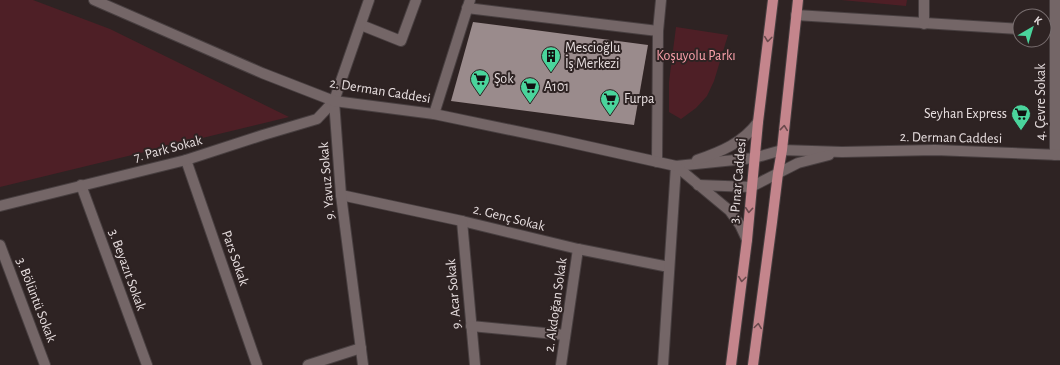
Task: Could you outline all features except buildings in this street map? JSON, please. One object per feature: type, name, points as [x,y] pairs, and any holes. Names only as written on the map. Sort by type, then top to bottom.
[{"type":"main road","name":"3. Pınar Caddesi","points":[[731,365],[773,0]]},
{"type":"main road","points":[[753,365],[782,150],[798,0]]},
{"type":"street","name":"2. Derman Caddesi","points":[[94,0],[334,101],[434,114],[676,166]]},
{"type":"street","name":"9. Yavuz Sokak","points":[[363,365],[341,195],[334,101],[369,0]]},
{"type":"street","points":[[361,25],[401,41],[416,0]]},
{"type":"street","points":[[657,162],[658,31],[661,0]]},
{"type":"street","points":[[924,0],[924,24]]},
{"type":"street","name":"4. Çevre Sokak","points":[[1054,0],[1058,31],[1057,155]]},
{"type":"street","points":[[434,114],[468,4],[658,31]]},
{"type":"street","points":[[796,15],[1012,29]]},
{"type":"street","name":"7. Park Sokak","points":[[0,206],[186,160],[317,119],[334,101]]},
{"type":"street","points":[[676,166],[716,154],[737,142],[751,131],[758,122]]},
{"type":"street","points":[[676,166],[754,158],[782,150],[842,152]]},
{"type":"street","name":"2. Derman Caddesi","points":[[842,152],[936,150],[1057,155]]},
{"type":"street","points":[[698,185],[751,187],[798,163],[842,152]]},
{"type":"street","name":"Pars Sokak","points":[[186,160],[257,365]]},
{"type":"street","points":[[676,166],[730,211],[740,225],[746,240]]},
{"type":"street","points":[[663,365],[676,166]]},
{"type":"street","name":"3. Beyazıt Sokak","points":[[81,185],[147,365]]},
{"type":"street","name":"2. Genç Sokak","points":[[341,195],[462,221],[578,249],[670,267]]},
{"type":"street","name":"9. Acar Sokak","points":[[462,221],[471,326],[476,365]]},
{"type":"street","name":"3. Bölüntü Sokak","points":[[0,245],[45,365]]},
{"type":"street","name":"2. Akdoğan Sokak","points":[[561,365],[578,249]]},
{"type":"street","points":[[471,326],[565,335]]},
{"type":"street","points":[[308,365],[361,348]]},
{"type":"green space","points":[[0,0],[33,0],[110,29],[289,117],[0,187]]},
{"type":"green space","points":[[841,0],[907,0],[906,6]]},
{"type":"green space","name":"Koşuyolu Parkı","points":[[676,27],[728,35],[714,81],[707,96],[696,108],[681,119],[669,112],[669,82]]},
{"type":"place","name":"Mescioğlu İş Merkezi","points":[[551,73]]},
{"type":"place","name":"Şok","points":[[480,96]]},
{"type":"place","name":"A101","points":[[530,104]]},
{"type":"place","name":"Furpa","points":[[610,116]]},
{"type":"place","name":"Seyhan Express","points":[[1021,131]]}]
